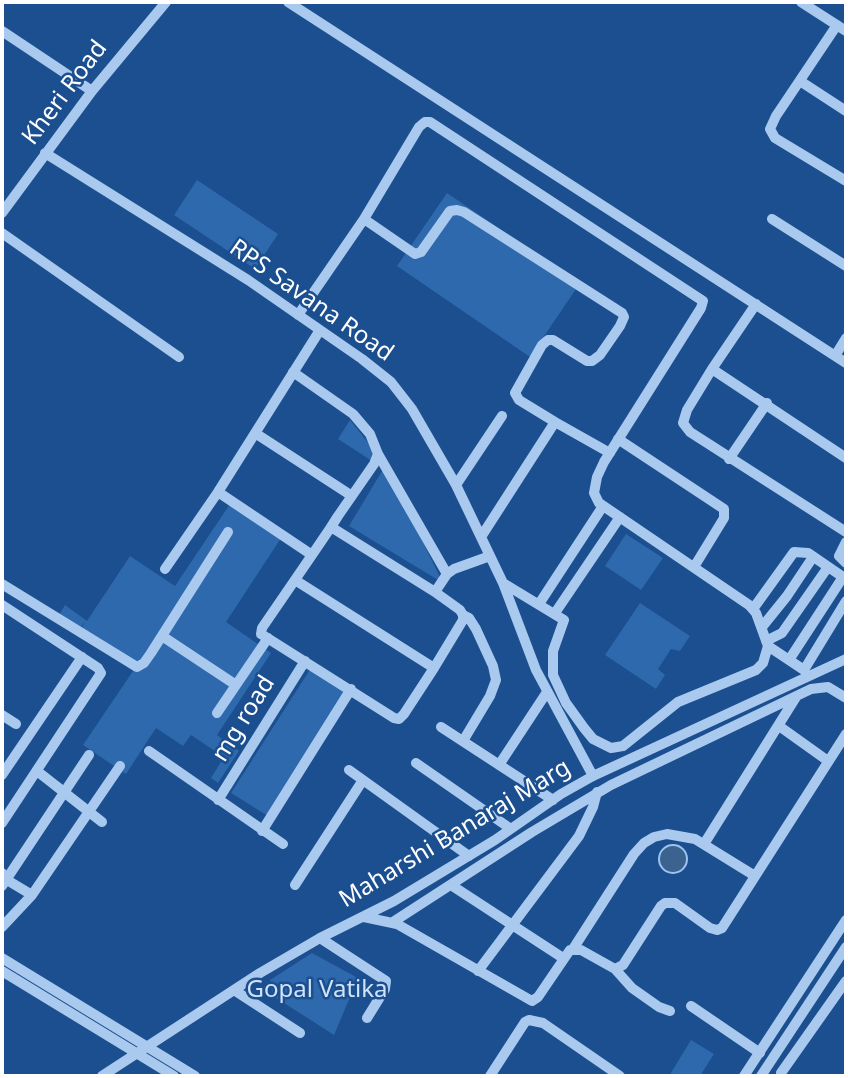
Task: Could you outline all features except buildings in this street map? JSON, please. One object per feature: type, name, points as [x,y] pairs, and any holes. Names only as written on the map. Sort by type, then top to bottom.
[{"type":"street","name":"Kheri Road","points":[[3,210],[92,91],[166,2]]},
{"type":"street","points":[[288,2],[846,363]]},
{"type":"street","points":[[801,2],[846,32]]},
{"type":"street","points":[[837,25],[776,117],[771,133],[846,181]]},
{"type":"street","points":[[2,31],[92,91]]},
{"type":"street","points":[[800,81],[846,111]]},
{"type":"street","points":[[299,315],[364,219],[419,127],[425,122],[430,122],[702,298],[701,308],[610,453],[597,477],[594,493],[603,506],[753,609],[767,643],[763,663],[756,670],[678,702],[623,746],[611,748],[593,738],[584,728],[566,703],[553,675],[552,651],[564,620],[503,583]]},
{"type":"street","name":"RPS Savana Road","points":[[45,153],[248,280],[391,382],[412,409],[456,485],[503,583],[547,692],[593,776]]},
{"type":"street","points":[[364,219],[415,254],[421,252],[450,211],[464,212],[622,313],[624,317],[620,326],[600,355],[592,361],[553,340],[545,342],[514,393],[519,400],[610,453]]},
{"type":"street","points":[[772,219],[846,266]]},
{"type":"street","points":[[2,233],[179,357]]},
{"type":"street","points":[[755,304],[687,410],[683,424],[690,432],[729,458],[846,532]]},
{"type":"street","points":[[165,569],[218,492],[320,330]]},
{"type":"street","points":[[835,356],[846,338]]},
{"type":"street","points":[[712,369],[846,457]]},
{"type":"street","points":[[293,372],[353,414],[370,434],[378,454],[447,574]]},
{"type":"street","points":[[729,458],[767,403]]},
{"type":"street","points":[[456,485],[502,415]]},
{"type":"street","points":[[481,537],[555,422]]},
{"type":"street","points":[[255,433],[352,496]]},
{"type":"street","points":[[618,439],[724,509],[724,518],[694,567]]},
{"type":"street","points":[[378,454],[374,464],[262,628],[262,635],[399,719],[434,668],[463,620],[463,615]]},
{"type":"street","points":[[218,492],[312,555]]},
{"type":"street","points":[[539,604],[603,506]]},
{"type":"street","points":[[555,613],[620,517]]},
{"type":"street","points":[[331,527],[435,592],[469,618],[476,629],[493,666],[496,680],[490,696],[463,741]]},
{"type":"street","points":[[2,584],[133,666],[144,663],[228,532]]},
{"type":"street","points":[[846,542],[839,556],[846,563]]},
{"type":"street","points":[[753,609],[790,555],[799,551],[813,556],[845,578],[789,660]]},
{"type":"street","points":[[435,592],[447,574],[490,556]]},
{"type":"street","points":[[762,627],[787,596],[813,556]]},
{"type":"street","points":[[767,643],[782,634],[828,567]]},
{"type":"street","points":[[295,580],[434,668]]},
{"type":"street","points":[[767,643],[804,670],[846,601]]},
{"type":"street","points":[[2,605],[98,668],[100,676],[2,823]]},
{"type":"street","points":[[162,636],[236,685]]},
{"type":"street","points":[[217,713],[268,639]]},
{"type":"street","points":[[2,775],[82,657]]},
{"type":"street","name":"Maharshi Banaraj Marg","points":[[102,1076],[234,990],[320,938],[363,917],[469,856],[593,776],[846,659]]},
{"type":"street","name":"mg road","points":[[218,800],[305,661]]},
{"type":"street","points":[[393,922],[597,792],[822,687],[834,690],[846,698]]},
{"type":"street","points":[[262,831],[351,689]]},
{"type":"street","points":[[499,765],[547,692]]},
{"type":"street","points":[[704,844],[796,697]]},
{"type":"street","points":[[2,715],[16,724]]},
{"type":"street","points":[[779,726],[828,761]]},
{"type":"street","points":[[441,727],[553,800]]},
{"type":"street","points":[[615,969],[627,961],[666,902],[675,903],[710,928],[717,930],[726,923],[846,734]]},
{"type":"street","points":[[149,751],[283,844]]},
{"type":"street","points":[[32,895],[3,880],[89,755]]},
{"type":"street","points":[[416,763],[511,829]]},
{"type":"street","points":[[2,927],[32,895],[120,766]]},
{"type":"street","points":[[349,770],[469,856]]},
{"type":"street","points":[[37,771],[102,822]]},
{"type":"street","points":[[295,885],[363,780]]},
{"type":"street","points":[[478,971],[579,836],[597,792]]},
{"type":"street","points":[[363,917],[393,922],[532,1002],[538,997],[563,957],[573,949],[634,854],[654,837],[667,834],[695,839],[755,876]]},
{"type":"street","points":[[451,885],[563,957]]},
{"type":"street","points":[[744,1076],[846,920]]},
{"type":"street","points":[[320,938],[386,981],[385,989],[367,1018]]},
{"type":"street","points":[[761,1076],[846,947]]},
{"type":"street","points":[[573,949],[581,950],[615,969],[632,988],[659,1007],[670,1011]]},
{"type":"street","points":[[2,958],[195,1076]]},
{"type":"street","points":[[2,971],[174,1076]]},
{"type":"street","points":[[781,1073],[846,981]]},
{"type":"street","points":[[234,990],[300,1033]]},
{"type":"street","points":[[691,1006],[760,1053]]},
{"type":"street","points":[[490,1076],[525,1022],[529,1020],[543,1023],[620,1076]]},
{"type":"green space","points":[[197,180],[278,234],[255,269],[174,215]]},
{"type":"green space","points":[[447,193],[580,283],[530,357],[397,266]]},
{"type":"green space","points":[[350,420],[377,454],[372,461],[338,439]]},
{"type":"green space","points":[[385,466],[443,583],[349,526]]},
{"type":"green space","points":[[230,504],[281,538],[226,622],[271,653],[217,735],[239,751],[218,783],[211,778],[224,757],[191,735],[183,746],[156,728],[126,774],[83,745],[133,671],[78,634],[85,622],[79,629],[59,615],[65,605],[87,621],[130,556],[175,586]]},
{"type":"green space","points":[[626,534],[663,558],[641,590],[605,566]]},
{"type":"green space","points":[[640,603],[690,636],[680,651],[671,649],[658,669],[665,675],[656,689],[605,655]]},
{"type":"green space","points":[[311,668],[348,691],[268,816],[231,793]]},
{"type":"green space","name":"Gopal Vatika","points":[[312,953],[358,978],[334,1035],[273,996],[270,980]]},
{"type":"green space","points":[[691,1040],[714,1054],[700,1076],[669,1076]]},
{"type":"shaded area","points":[[673,845],[683,849],[687,859],[683,869],[673,873],[663,869],[659,859],[663,849]]}]
